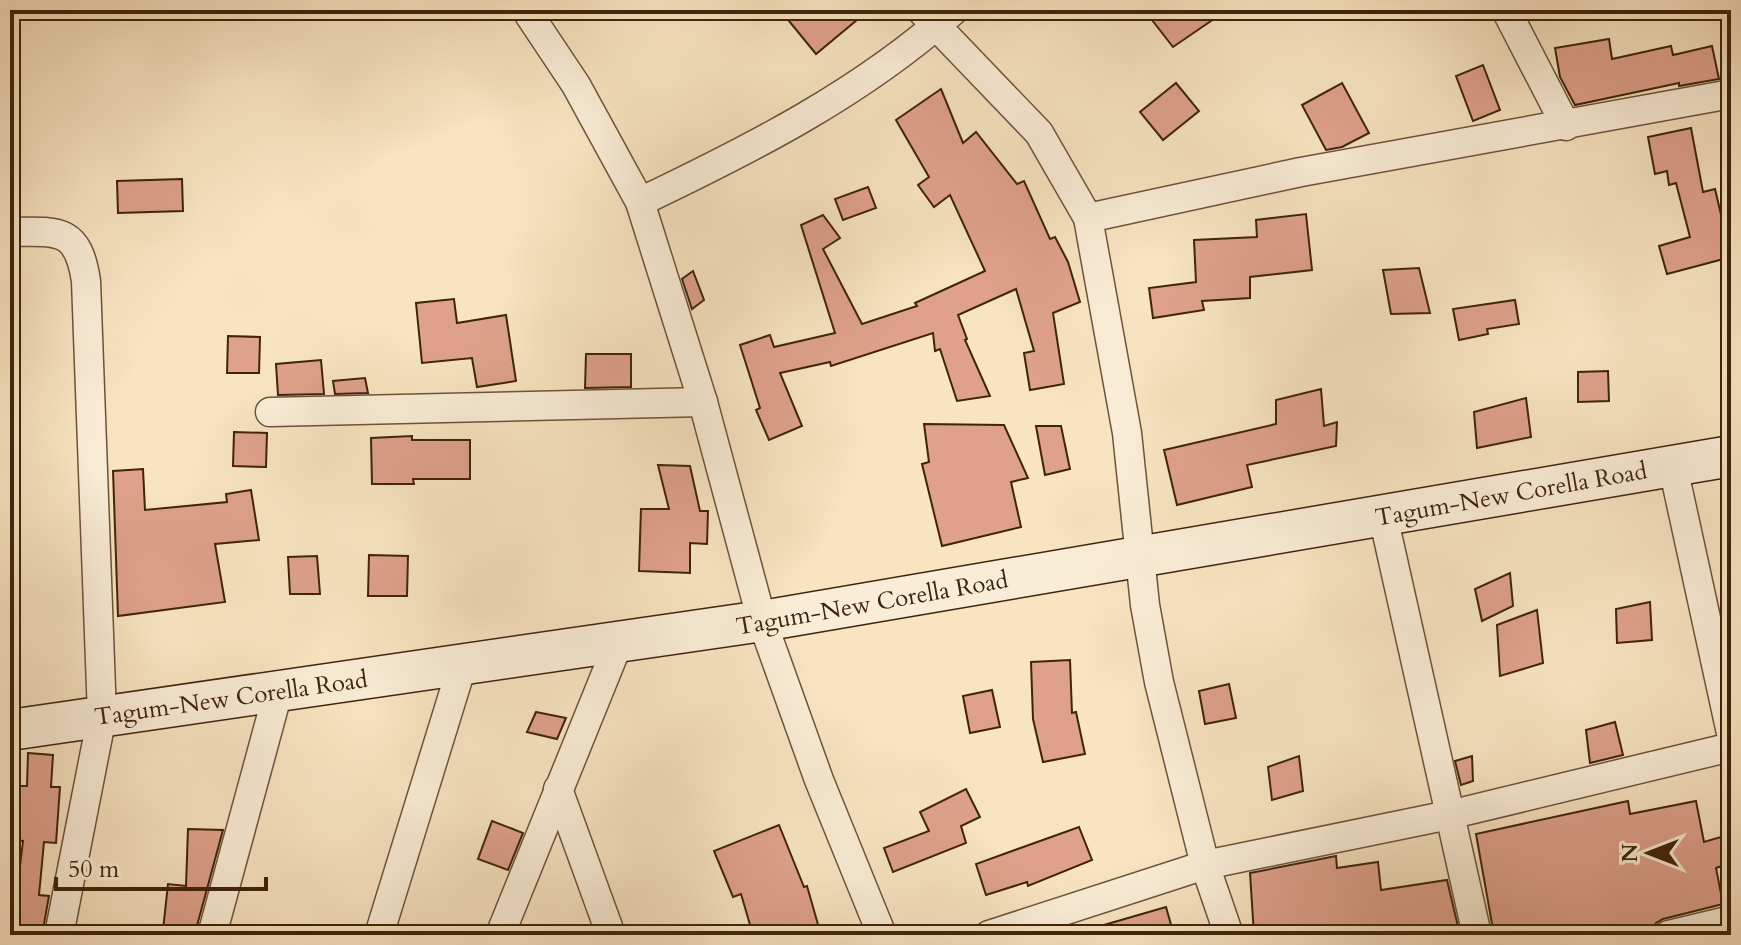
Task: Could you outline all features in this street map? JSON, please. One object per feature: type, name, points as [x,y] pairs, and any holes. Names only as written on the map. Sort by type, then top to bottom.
[{"type":"main road","name":"Tagum-New Corella Road","points":[[10,730],[618,644],[1731,456]]},
{"type":"street","points":[[526,10],[576,85],[640,202],[703,402],[762,621],[808,751],[882,935]]},
{"type":"street","points":[[1506,10],[1566,126]]},
{"type":"street","points":[[640,202],[726,161],[833,102],[937,15],[1039,133],[1088,218],[1127,433],[1140,558],[1159,682],[1205,865],[1229,935]]},
{"type":"street","points":[[1088,218],[1301,172],[1731,94]]},
{"type":"street","points":[[10,232],[61,233],[73,240],[82,255],[86,281],[102,716],[59,935]]},
{"type":"street","points":[[270,412],[703,402]]},
{"type":"street","points":[[1673,467],[1731,733]]},
{"type":"street","points":[[1383,516],[1477,935]]},
{"type":"street","points":[[500,935],[618,644]]},
{"type":"street","points":[[379,935],[462,666]]},
{"type":"street","points":[[212,935],[278,692]]},
{"type":"street","points":[[989,935],[1205,865],[1449,815],[1731,747]]},
{"type":"street","points":[[558,789],[611,935]]},
{"type":"street","points":[[1668,935],[1731,920]]},
{"type":"building","points":[[780,10],[869,10],[816,54]]},
{"type":"building","points":[[1166,10],[1227,10],[1173,47],[1152,20]]},
{"type":"building","points":[[1609,39],[1612,59],[1671,46],[1673,55],[1712,46],[1719,79],[1679,86],[1679,83],[1575,105],[1560,77],[1555,48]]},
{"type":"building","points":[[1483,65],[1500,110],[1473,121],[1456,76]]},
{"type":"building","points":[[1176,83],[1199,111],[1163,140],[1140,112]]},
{"type":"building","points":[[1342,83],[1369,133],[1342,147],[1326,150],[1302,105]]},
{"type":"building","points":[[941,89],[963,143],[976,132],[1017,184],[1024,181],[1050,239],[1055,237],[1068,262],[1080,302],[1053,313],[1064,384],[1030,390],[1024,353],[1034,351],[1016,289],[958,315],[965,340],[990,396],[957,401],[940,349],[935,351],[933,333],[831,366],[830,362],[780,373],[802,426],[769,440],[756,410],[760,408],[740,345],[770,335],[774,347],[835,333],[801,225],[823,215],[840,238],[823,249],[862,324],[917,306],[915,303],[985,271],[950,195],[934,207],[918,185],[929,177],[896,120]]},
{"type":"building","points":[[1691,128],[1703,192],[1715,189],[1731,257],[1667,274],[1659,246],[1690,237],[1676,183],[1669,185],[1667,171],[1655,174],[1648,137]]},
{"type":"building","points":[[182,179],[183,211],[118,213],[117,181]]},
{"type":"building","points":[[868,187],[876,208],[843,220],[835,199]]},
{"type":"building","points":[[1306,214],[1312,270],[1250,277],[1250,298],[1202,301],[1204,310],[1153,318],[1149,288],[1196,282],[1194,240],[1257,237],[1256,220]]},
{"type":"building","points":[[1419,268],[1430,313],[1391,314],[1383,270]]},
{"type":"building","points":[[693,271],[704,300],[692,309],[682,279]]},
{"type":"building","points":[[454,299],[457,323],[506,315],[516,381],[477,387],[472,358],[422,363],[416,303]]},
{"type":"building","points":[[1515,300],[1519,324],[1487,329],[1488,334],[1459,340],[1453,309]]},
{"type":"building","points":[[228,336],[260,337],[259,373],[227,373]]},
{"type":"building","points":[[586,354],[631,354],[631,387],[585,388]]},
{"type":"building","points":[[321,360],[324,394],[278,395],[276,364]]},
{"type":"building","points":[[1608,371],[1609,401],[1578,402],[1578,372]]},
{"type":"building","points":[[365,378],[368,393],[335,394],[333,381]]},
{"type":"building","points":[[1321,389],[1324,426],[1337,422],[1336,446],[1247,465],[1252,487],[1177,505],[1164,450],[1276,424],[1276,400]]},
{"type":"building","points":[[1526,398],[1531,437],[1477,448],[1474,412]]},
{"type":"building","points":[[924,424],[1004,425],[1028,478],[1011,482],[1021,527],[942,546],[922,464],[929,462]]},
{"type":"building","points":[[1036,426],[1061,426],[1070,469],[1045,475]]},
{"type":"building","points":[[234,432],[267,433],[266,467],[233,466]]},
{"type":"building","points":[[412,436],[412,440],[470,440],[470,479],[413,479],[414,484],[372,484],[371,438]]},
{"type":"building","points":[[658,465],[690,466],[700,511],[708,511],[707,544],[690,543],[690,573],[639,571],[641,509],[669,509]]},
{"type":"building","points":[[143,469],[145,510],[227,502],[226,494],[251,490],[259,540],[215,544],[225,602],[118,616],[113,471]]},
{"type":"building","points":[[369,555],[408,556],[407,596],[368,596]]},
{"type":"building","points":[[317,556],[320,594],[290,594],[288,557]]},
{"type":"building","points":[[1510,573],[1513,606],[1482,621],[1475,589]]},
{"type":"building","points":[[1650,602],[1652,640],[1617,643],[1616,609]]},
{"type":"building","points":[[1537,610],[1543,663],[1500,676],[1497,625]]},
{"type":"building","points":[[1070,660],[1072,713],[1076,712],[1085,754],[1043,762],[1033,719],[1031,662]]},
{"type":"building","points":[[1229,684],[1236,718],[1205,724],[1199,691]]},
{"type":"building","points":[[992,690],[1000,727],[970,733],[963,696]]},
{"type":"building","points":[[536,712],[566,718],[557,739],[527,732]]},
{"type":"building","points":[[1615,722],[1623,755],[1590,763],[1586,730]]},
{"type":"building","points":[[28,753],[53,755],[51,787],[60,787],[56,843],[44,842],[39,895],[49,896],[42,935],[10,935],[10,890],[17,891],[23,841],[10,840],[10,786],[27,786]]},
{"type":"building","points":[[1299,756],[1303,791],[1272,800],[1268,767]]},
{"type":"building","points":[[1472,756],[1473,781],[1461,785],[1455,761]]},
{"type":"building","points":[[966,789],[980,817],[961,826],[966,843],[893,872],[884,848],[929,831],[920,812]]},
{"type":"building","points":[[1628,801],[1630,814],[1696,801],[1704,842],[1731,834],[1731,863],[1716,868],[1723,904],[1663,919],[1656,923],[1651,935],[1494,935],[1476,834]]},
{"type":"building","points":[[492,821],[523,833],[508,870],[478,859]]},
{"type":"building","points":[[779,825],[804,887],[807,886],[821,935],[753,935],[741,894],[733,897],[714,851]]},
{"type":"building","points":[[1079,827],[1092,860],[1028,886],[1027,882],[986,895],[976,864]]},
{"type":"building","points":[[188,829],[223,830],[195,933],[163,930],[168,884],[186,886]]},
{"type":"building","points":[[1336,856],[1337,868],[1378,862],[1381,890],[1447,880],[1460,935],[1254,935],[1250,873]]},
{"type":"building","points":[[1166,907],[1174,935],[1091,935],[1090,929]]}]
